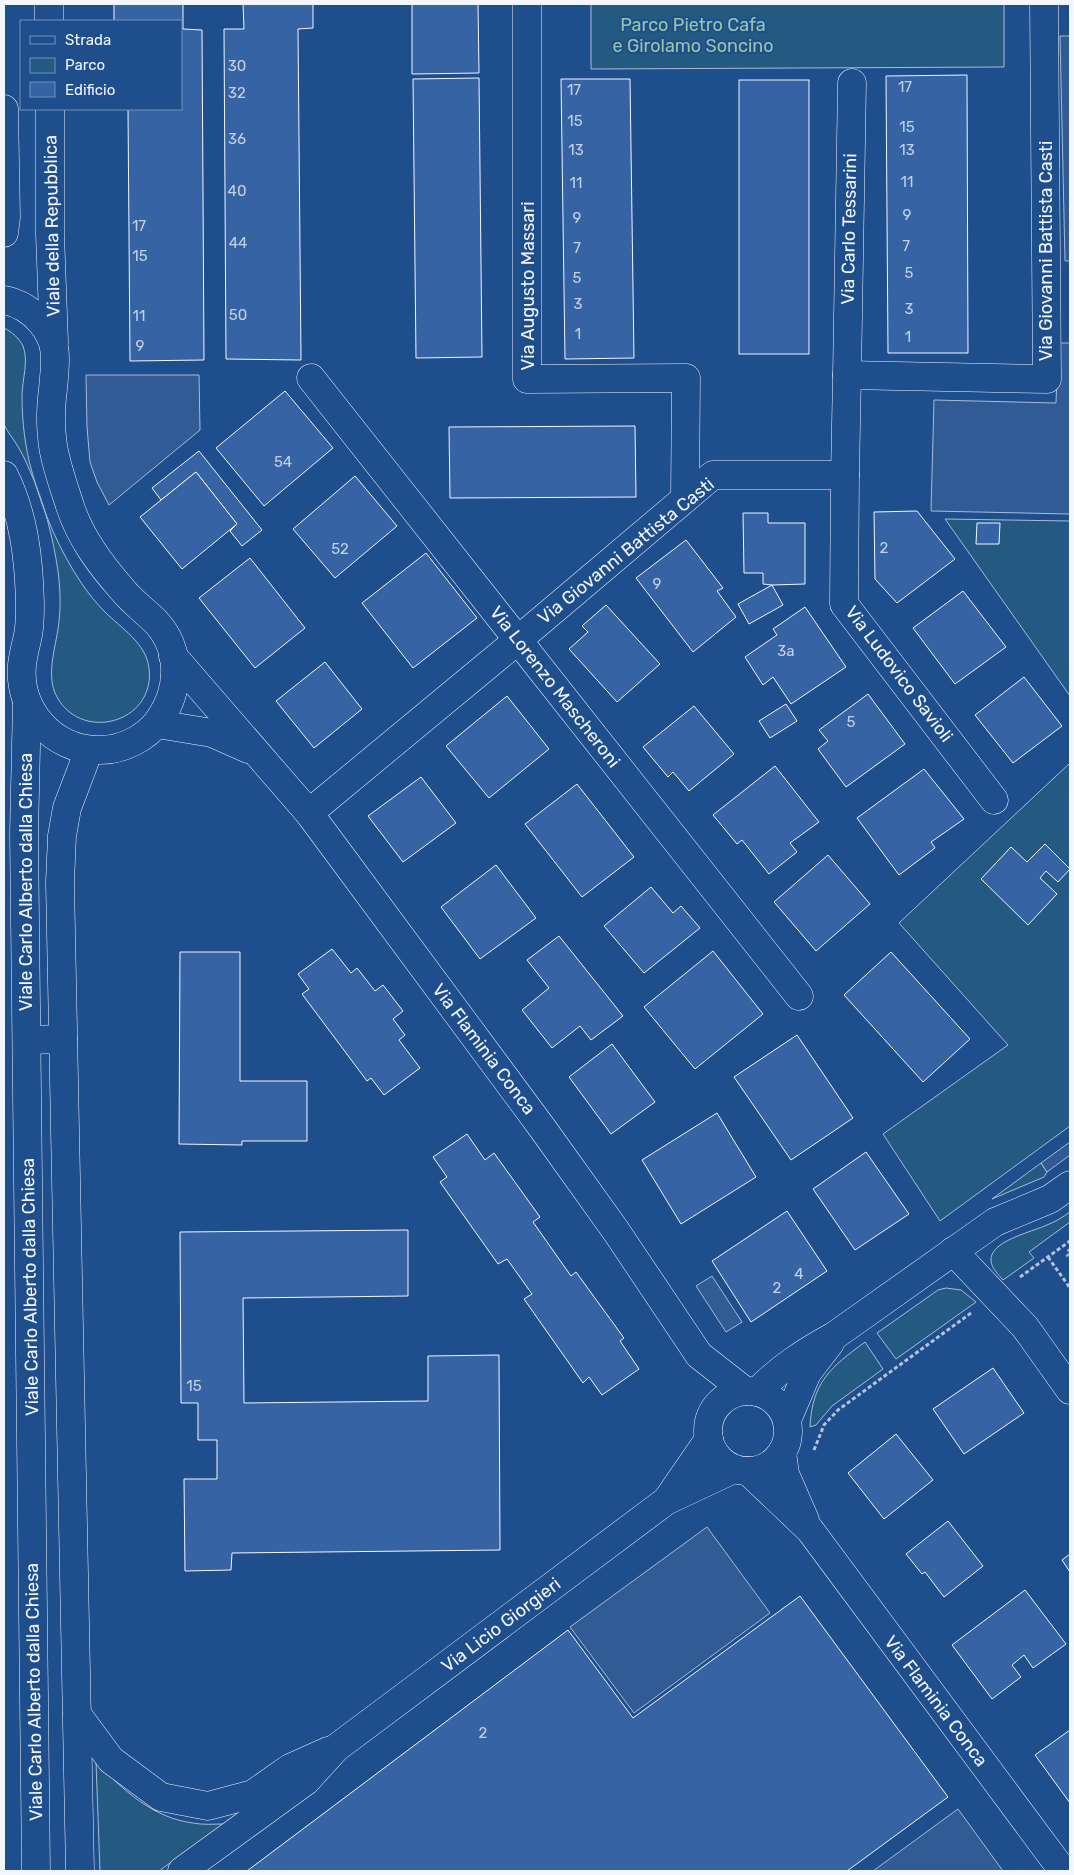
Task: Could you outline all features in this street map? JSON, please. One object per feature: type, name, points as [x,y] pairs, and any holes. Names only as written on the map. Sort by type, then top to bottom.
[{"type":"street","points":[[49,4],[50,20]]},
{"type":"street","name":"Via Augusto Massari","points":[[527,4],[528,380],[686,378],[685,498]]},
{"type":"street","name":"Via Giovanni Battista Casti","points":[[847,375],[1047,379],[1044,4]]},
{"type":"street","name":"Via Carlo Tessarini","points":[[847,375],[852,84]]},
{"type":"street","points":[[4,109],[6,217],[4,233]]},
{"type":"street","name":"Viale della Repubblica","points":[[50,110],[50,234],[56,355],[51,412],[52,440],[76,526],[93,553],[122,589],[161,629],[173,656]]},
{"type":"street","points":[[4,300],[21,306],[34,314],[46,326],[54,344]]},
{"type":"street","points":[[845,475],[847,375]]},
{"type":"street","name":"Via Lorenzo Mascheroni","points":[[311,378],[799,996]]},
{"type":"street","points":[[4,475],[11,489],[20,517],[29,559],[29,632],[22,663],[21,680],[26,702],[38,722],[64,743],[89,750],[102,751],[123,746],[137,740],[156,724],[169,704],[175,671],[173,656]]},
{"type":"street","name":"Via Giovanni Battista Casti","points":[[309,813],[713,475],[845,475]]},
{"type":"street","name":"Via Ludovico Savioli","points":[[845,475],[844,604],[994,800]]},
{"type":"street","name":"Via Flaminia Conca","points":[[173,656],[309,813],[560,1152],[616,1231],[699,1355],[714,1412]]},
{"type":"street","name":"Viale Carlo Alberto dalla Chiesa","points":[[26,702],[24,834],[36,1871]]},
{"type":"street","name":"Via Flaminia Conca","points":[[156,724],[212,733],[256,752]]},
{"type":"street","name":"Viale Carlo Alberto dalla Chiesa","points":[[80,1871],[60,882],[62,836],[67,808],[89,750]]},
{"type":"street","points":[[27,1040],[64,1039]]},
{"type":"street","points":[[751,1392],[809,1349],[834,1336],[995,1222],[1050,1199],[1070,1185]]},
{"type":"street","points":[[953,1251],[1025,1327],[1070,1390]]},
{"type":"street","points":[[786,1420],[808,1373],[834,1336]]},
{"type":"street","name":"Via Flaminia Conca","points":[[699,1355],[751,1392]]},
{"type":"street","points":[[751,1392],[769,1397],[776,1403],[786,1420],[787,1442],[782,1453],[773,1463],[762,1469],[741,1470],[723,1462],[718,1457],[709,1439],[709,1425],[714,1412],[722,1402],[732,1395],[751,1392]]},
{"type":"street","name":"Via Licio Giorgieri","points":[[666,1501],[709,1439]]},
{"type":"street","name":"Via Flaminia Conca","points":[[782,1453],[785,1474],[810,1530]]},
{"type":"street","name":"Via Flaminia Conca","points":[[741,1470],[810,1530],[1063,1871]]},
{"type":"street","name":"Via Licio Giorgieri","points":[[182,1871],[306,1781],[336,1748],[666,1501],[741,1470]]},
{"type":"street","name":"Via Licio Giorgieri","points":[[77,1714],[110,1760],[161,1797],[208,1806],[253,1794],[290,1768],[336,1748]]},
{"type":"path","points":[[1016,1280],[1070,1241]]},
{"type":"path","points":[[1048,1257],[1070,1288]]},
{"type":"path","points":[[814,1450],[824,1425],[838,1410],[973,1311]]},
{"type":"green space","name":"Parco Pietro Cafa e Girolamo Soncino","points":[[591,4],[1004,4],[1004,67],[591,69]]},
{"type":"green space","points":[[4,328],[17,338],[25,352],[22,396],[23,425],[27,454],[36,485],[23,456],[4,423]]},
{"type":"green space","points":[[36,485],[40,495],[45,512],[41,502]]},
{"type":"green space","points":[[45,512],[59,544],[82,584],[102,609],[138,644],[147,659],[149,668],[148,687],[140,703],[128,714],[113,721],[97,722],[80,718],[66,709],[55,693],[52,667],[59,621],[60,590],[56,558]]},
{"type":"green space","points":[[945,519],[1070,521],[1070,696]]},
{"type":"green space","points":[[1070,763],[1070,1126],[940,1221],[883,1134],[1008,1045],[899,923]]},
{"type":"green space","points":[[1041,1163],[1047,1172],[1044,1177],[992,1199]]},
{"type":"green space","points":[[1070,1212],[1070,1222],[1029,1252],[1034,1258],[1003,1280],[994,1269],[991,1261],[992,1254],[997,1248],[1013,1238],[1062,1218]]},
{"type":"green space","points":[[946,1288],[961,1290],[976,1302],[896,1359],[877,1333],[938,1290]]},
{"type":"green space","points":[[865,1342],[883,1369],[832,1406],[816,1425],[810,1427],[812,1411],[819,1387],[833,1368]]},
{"type":"green space","points":[[96,1762],[117,1783],[152,1809],[178,1820],[197,1824],[224,1824],[159,1871],[100,1871]]},
{"type":"shaded area","points":[[1060,36],[1070,36],[1070,261],[1065,261]]},
{"type":"shaded area","points":[[1058,343],[1070,343],[1070,514],[931,511],[934,400],[1056,403]]},
{"type":"shaded area","points":[[86,375],[199,375],[200,430],[109,505],[97,482],[90,462]]},
{"type":"shaded area","points":[[1070,1142],[1070,1155],[1047,1172],[1041,1163]]},
{"type":"shaded area","points":[[712,1276],[742,1322],[726,1332],[696,1286]]},
{"type":"shaded area","points":[[707,1527],[770,1613],[634,1713],[570,1627]]},
{"type":"shaded area","points":[[958,1809],[1003,1871],[873,1871]]},
{"type":"building","points":[[114,4],[183,4],[183,29],[202,30],[204,360],[130,361],[128,110],[182,110],[182,20],[114,20]]},
{"type":"building","points":[[243,4],[313,4],[313,28],[298,29],[301,360],[226,359],[224,29],[244,29]]},
{"type":"building","points":[[412,4],[478,4],[479,73],[412,74]]},
{"type":"building","points":[[967,75],[968,353],[888,353],[886,76]]},
{"type":"building","points":[[479,78],[482,357],[416,358],[413,79]]},
{"type":"building","points":[[561,79],[630,79],[634,358],[565,359]]},
{"type":"building","points":[[739,80],[809,80],[809,354],[739,354]]},
{"type":"building","points":[[285,391],[333,448],[264,506],[216,448]]},
{"type":"building","points":[[635,426],[636,497],[450,498],[449,427]]},
{"type":"building","points":[[199,451],[262,530],[242,546],[230,531],[237,524],[196,472],[161,500],[152,488]]},
{"type":"building","points":[[196,472],[237,524],[182,569],[140,517]]},
{"type":"building","points":[[355,476],[397,526],[335,578],[293,529]]},
{"type":"building","points":[[917,511],[955,559],[897,603],[875,579],[874,512]]},
{"type":"building","points":[[743,513],[768,513],[768,523],[805,523],[805,584],[763,584],[763,573],[744,573]]},
{"type":"building","points":[[977,523],[1000,523],[999,544],[976,544]]},
{"type":"building","points":[[686,540],[723,588],[717,591],[736,617],[693,652],[636,578]]},
{"type":"building","points":[[426,553],[477,618],[413,668],[362,603]]},
{"type":"building","points":[[250,558],[305,628],[255,668],[199,598]]},
{"type":"building","points":[[772,585],[783,605],[749,624],[738,604]]},
{"type":"building","points":[[963,591],[1006,647],[955,684],[913,628]]},
{"type":"building","points":[[606,605],[660,664],[617,702],[569,649],[588,632],[582,626]]},
{"type":"building","points":[[805,607],[846,667],[791,704],[773,677],[763,685],[745,657],[777,635],[773,629]]},
{"type":"building","points":[[325,662],[362,709],[314,748],[276,701]]},
{"type":"building","points":[[1024,677],[1062,726],[1013,763],[975,715]]},
{"type":"building","points":[[868,694],[905,744],[846,787],[818,749],[828,741],[819,730]]},
{"type":"building","points":[[507,696],[549,749],[489,798],[446,746]]},
{"type":"building","points":[[786,704],[797,721],[770,738],[759,721]]},
{"type":"building","points":[[694,706],[734,754],[689,791],[673,772],[668,777],[643,747]]},
{"type":"building","points":[[775,766],[819,822],[790,843],[797,852],[769,874],[742,840],[737,844],[713,815]]},
{"type":"building","points":[[924,769],[964,819],[931,842],[935,848],[899,875],[857,818]]},
{"type":"building","points":[[421,777],[456,823],[403,862],[368,816]]},
{"type":"building","points":[[577,784],[634,857],[582,897],[525,824]]},
{"type":"building","points":[[1045,844],[1070,869],[1058,882],[1046,871],[1040,878],[1057,894],[1028,925],[981,879],[1011,847],[1027,862]]},
{"type":"building","points":[[828,855],[870,904],[816,951],[774,902]]},
{"type":"building","points":[[496,865],[536,918],[480,959],[441,907]]},
{"type":"building","points":[[651,887],[673,913],[681,906],[700,928],[644,973],[604,926]]},
{"type":"building","points":[[559,936],[623,1016],[591,1040],[580,1026],[552,1048],[522,1010],[549,988],[527,960]]},
{"type":"building","points":[[332,949],[351,973],[357,968],[375,991],[383,985],[403,1011],[393,1019],[405,1035],[399,1040],[420,1068],[384,1095],[371,1078],[367,1081],[302,994],[309,989],[298,974]]},
{"type":"building","points":[[713,951],[763,1014],[695,1069],[644,1007]]},
{"type":"building","points":[[180,952],[240,952],[240,1081],[307,1081],[307,1141],[242,1141],[242,1145],[179,1144]]},
{"type":"building","points":[[891,952],[970,1039],[923,1082],[844,995]]},
{"type":"building","points":[[797,1035],[853,1118],[791,1160],[734,1077]]},
{"type":"building","points":[[612,1044],[655,1102],[611,1134],[569,1077]]},
{"type":"building","points":[[717,1113],[756,1177],[681,1224],[642,1160]]},
{"type":"building","points":[[467,1134],[485,1160],[494,1153],[540,1217],[533,1222],[571,1276],[576,1272],[624,1338],[620,1341],[639,1369],[602,1395],[589,1377],[583,1383],[524,1299],[532,1294],[507,1259],[498,1264],[440,1182],[447,1177],[433,1157]]},
{"type":"building","points":[[866,1152],[909,1214],[855,1250],[813,1189]]},
{"type":"building","points":[[787,1211],[827,1271],[751,1322],[712,1261]]},
{"type":"building","points":[[408,1230],[408,1296],[243,1298],[244,1403],[428,1401],[428,1356],[499,1355],[500,1550],[232,1553],[231,1570],[185,1571],[184,1479],[217,1479],[217,1440],[198,1440],[198,1403],[181,1403],[180,1232]]},
{"type":"building","points":[[993,1368],[1024,1413],[964,1454],[933,1409]]},
{"type":"building","points":[[896,1434],[933,1480],[884,1519],[848,1473]]},
{"type":"building","points":[[948,1521],[983,1566],[944,1597],[925,1572],[922,1574],[906,1554]]},
{"type":"building","points":[[1070,1554],[1070,1572],[1062,1560]]},
{"type":"building","points":[[1025,1590],[1066,1644],[1033,1668],[1024,1655],[1012,1665],[1021,1677],[992,1699],[952,1645]]},
{"type":"building","points":[[800,1596],[948,1797],[847,1871],[247,1871],[568,1630],[633,1718]]},
{"type":"building","points":[[1070,1730],[1070,1803],[1035,1755]]},
{"type":"hedge","points":[[1070,1250],[1066,1253],[1070,1258]]}]
